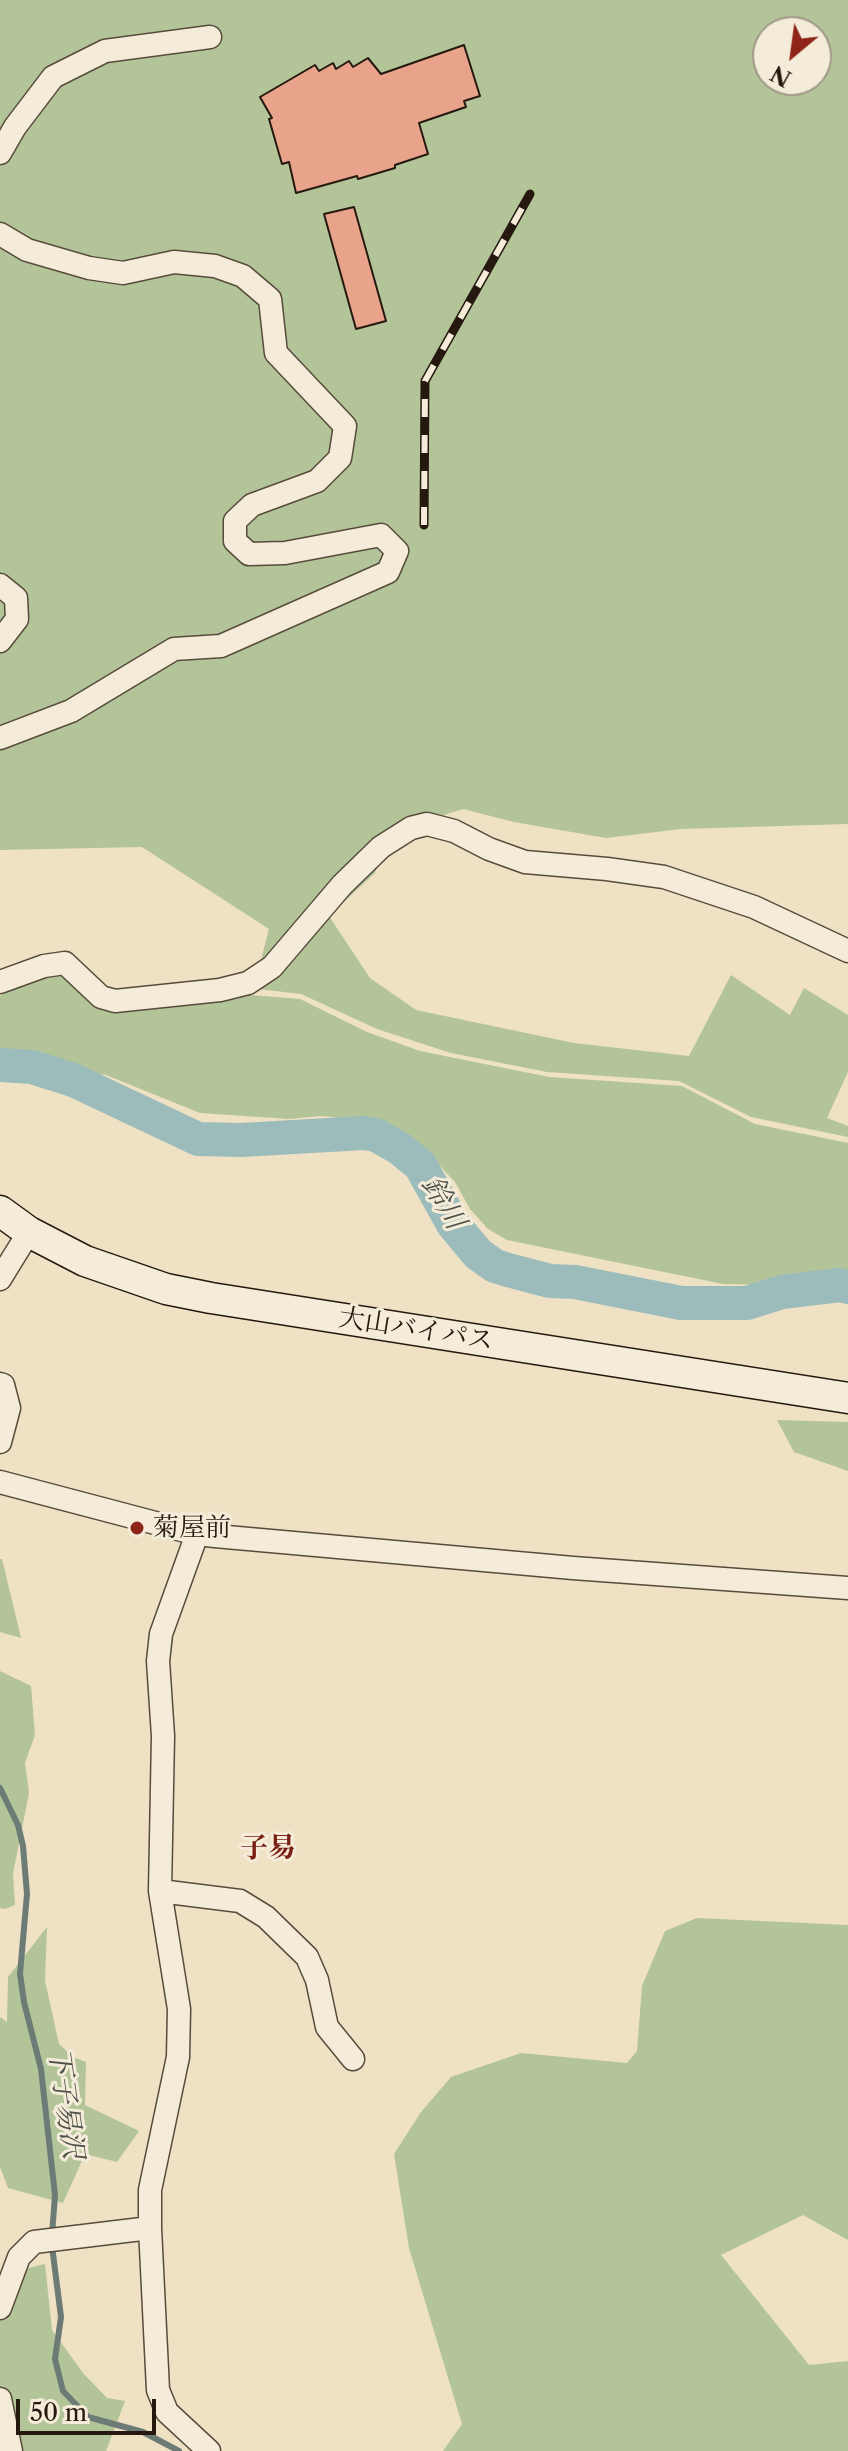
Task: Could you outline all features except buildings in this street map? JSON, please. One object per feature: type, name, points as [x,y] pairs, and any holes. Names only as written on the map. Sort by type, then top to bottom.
[{"type":"main road","name":"大山バイパス","points":[[0,1211],[29,1232],[85,1261],[166,1289],[848,1398]]},
{"type":"street","points":[[0,153],[15,127],[53,77],[105,51],[210,37]]},
{"type":"street","points":[[0,234],[27,250],[89,268],[123,273],[174,262],[215,266],[243,276],[270,299],[276,353],[345,426],[340,458],[317,481],[252,505],[235,521],[235,541],[249,554],[285,553],[381,535],[397,551],[388,572],[221,646],[174,649],[71,711],[0,738]]},
{"type":"street","points":[[0,585],[16,598],[17,619],[0,641]]},
{"type":"street","points":[[0,982],[44,966],[65,963],[78,973],[89,988],[101,997],[115,1001],[220,990],[248,983],[272,967],[342,885],[381,847],[411,828],[427,824],[454,831],[489,849],[525,862],[664,877],[725,896],[848,951]]},
{"type":"street","points":[[0,1279],[29,1232]]},
{"type":"street","points":[[0,1384],[3,1385],[9,1408],[0,1442]]},
{"type":"street","points":[[0,1482],[197,1534],[573,1568],[848,1588]]},
{"type":"street","points":[[197,1534],[161,1634],[158,1661],[163,1736],[160,1891],[179,2009],[178,2057],[150,2190],[150,2228],[158,2390],[167,2412],[209,2451]]},
{"type":"street","points":[[160,1891],[240,1901],[266,1917],[307,1957],[317,1980],[327,2027],[353,2059]]},
{"type":"street","points":[[0,2308],[19,2257],[34,2242],[150,2228]]},
{"type":"street","points":[[0,2399],[11,2451]]},
{"type":"green space","points":[[0,0],[848,0],[848,824],[681,829],[606,838],[514,822],[463,809],[390,832],[375,873],[329,916],[370,978],[416,1010],[574,1043],[689,1056],[731,975],[790,1015],[804,988],[848,1015],[848,1072],[827,1118],[848,1126],[848,1137],[751,1117],[679,1081],[547,1072],[451,1053],[377,1029],[301,994],[258,989],[260,964],[269,929],[142,847],[0,850]]},
{"type":"green space","points":[[56,970],[72,975],[83,994],[238,994],[300,999],[367,1032],[420,1051],[549,1077],[682,1086],[755,1124],[848,1143],[848,1277],[832,1275],[774,1285],[723,1284],[507,1240],[488,1229],[470,1209],[455,1182],[432,1157],[407,1139],[380,1126],[355,1119],[320,1116],[289,1119],[200,1113],[106,1075],[0,1060],[0,996],[35,975]]},
{"type":"green space","points":[[777,1420],[848,1422],[848,1471],[794,1452]]},
{"type":"green space","points":[[2,1559],[21,1638],[0,1632]]},
{"type":"green space","points":[[0,1671],[31,1686],[35,1735],[25,1763],[29,1793],[13,1874],[15,1905],[5,1909],[0,1908]]},
{"type":"green space","points":[[697,1918],[848,1925],[848,2240],[803,2215],[721,2255],[809,2365],[848,2361],[848,2451],[443,2451],[462,2424],[409,2248],[394,2154],[421,2112],[451,2077],[521,2053],[627,2063],[637,2051],[642,1986],[665,1931]]},
{"type":"green space","points":[[47,1927],[45,1981],[59,2044],[73,2057],[86,2062],[85,2105],[139,2131],[117,2162],[85,2154],[63,2203],[8,2188],[0,2167],[0,2017],[7,2022],[8,1977]]},
{"type":"green space","points":[[45,2264],[52,2330],[83,2373],[107,2398],[125,2401],[106,2451],[0,2451],[0,2275]]},
{"type":"waterway","name":"鈴川","points":[[0,1065],[32,1067],[73,1080],[198,1139],[376,1135],[420,1165],[453,1224],[478,1254],[495,1266],[550,1281],[575,1282],[681,1303],[747,1303],[782,1292],[840,1285],[848,1287]]},
{"type":"waterway","name":"下子易沢","points":[[0,1788],[18,1825],[23,1846],[27,1894],[20,1974],[41,2069],[55,2195],[52,2235]]},
{"type":"waterway","name":"下子易沢","points":[[52,2246],[61,2317],[55,2359],[63,2391],[88,2417],[143,2432],[179,2451]]},
{"type":"railway","points":[[424,525],[425,381],[530,194]]},
{"type":"place","name":"菊屋前","points":[[137,1528]]},
{"type":"district","name":"子易","points":[[268,1849]]}]
